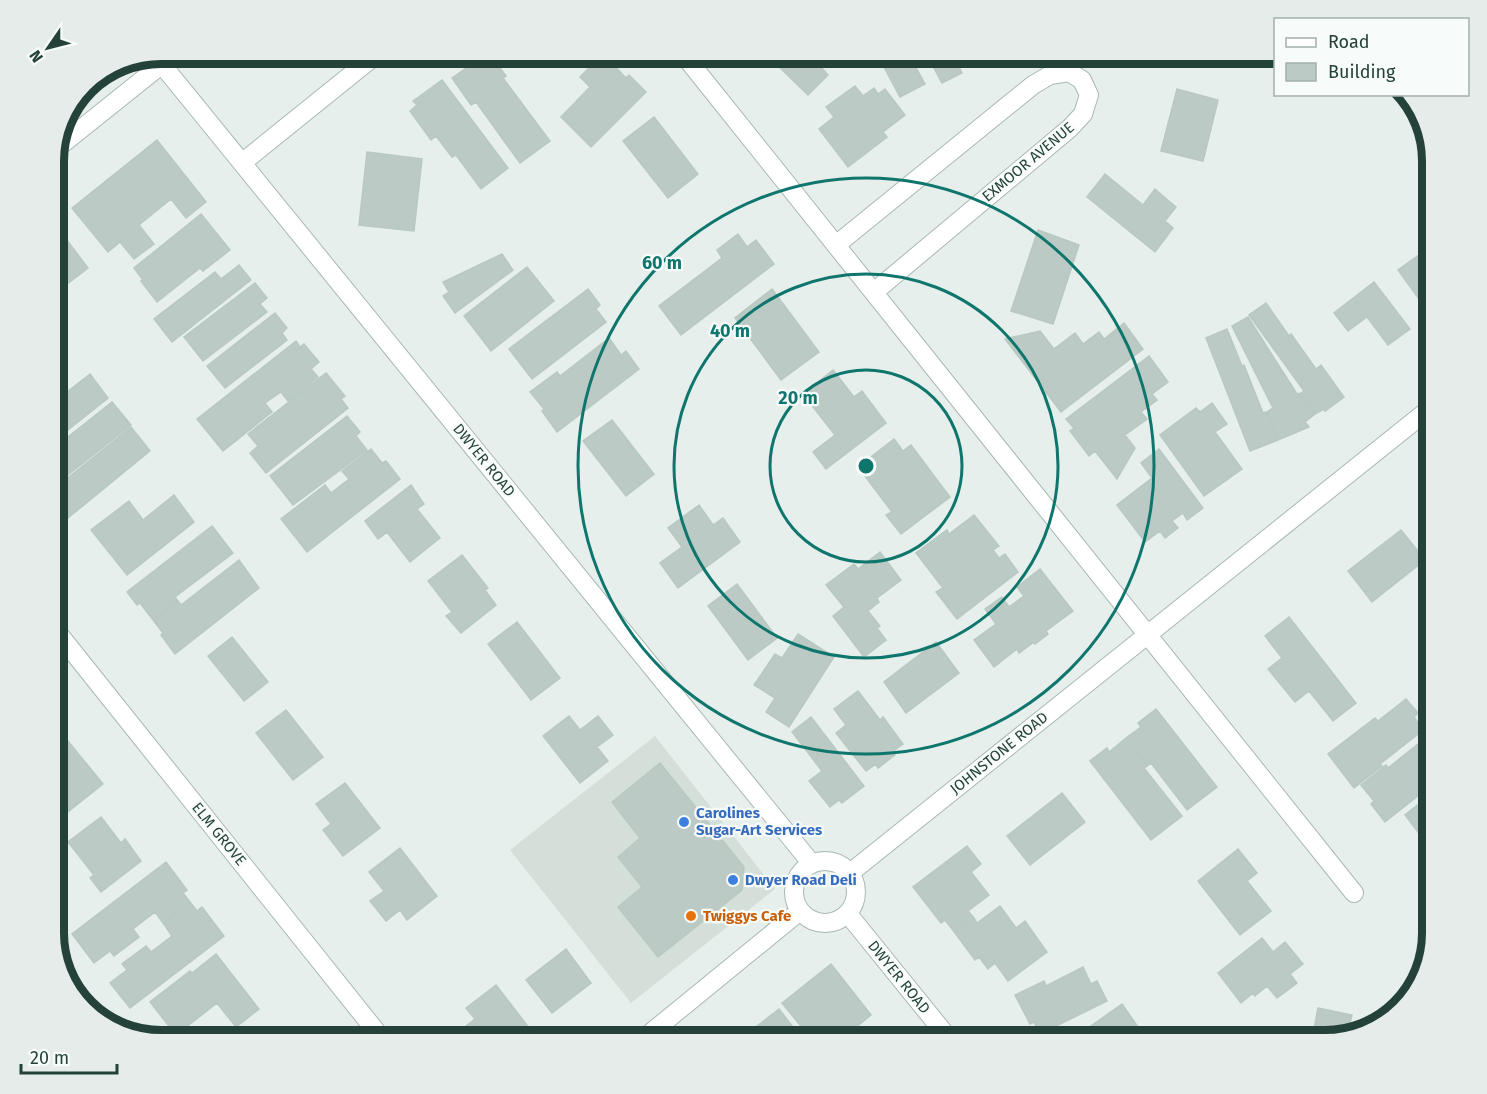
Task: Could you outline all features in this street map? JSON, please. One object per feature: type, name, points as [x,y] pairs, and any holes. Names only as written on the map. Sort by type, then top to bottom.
[{"type":"street","name":"DWYER ROAD","points":[[161,64],[812,864]]},
{"type":"street","points":[[243,162],[365,64]]},
{"type":"street","points":[[691,64],[1354,893]]},
{"type":"street","points":[[68,139],[152,65]]},
{"type":"street","name":"EXMOOR AVENUE","points":[[836,245],[1033,85],[1050,75],[1069,72],[1082,80],[1089,95],[1083,114],[1070,128],[874,292]]},
{"type":"street","name":"JOHNSTONE ROAD","points":[[850,873],[1422,415]]},
{"type":"street","name":"ELM GROVE","points":[[65,642],[375,1030]]},
{"type":"street","points":[[823,861],[834,862],[844,867],[855,883],[854,904],[840,921],[818,923],[808,919],[800,911],[795,901],[794,890],[797,880],[803,870],[812,864],[823,861]]},
{"type":"street","points":[[654,1030],[800,911]]},
{"type":"street","name":"DWYER ROAD","points":[[848,914],[942,1030]]},
{"type":"shaded area","points":[[655,736],[775,889],[631,1003],[510,850]]},
{"type":"building","points":[[472,64],[497,64],[506,76],[503,78],[550,141],[520,163],[476,102],[471,105],[452,78]]},
{"type":"building","points":[[593,64],[613,64],[626,78],[629,75],[646,92],[591,147],[561,117],[590,87],[580,77]]},
{"type":"building","points":[[822,64],[820,66],[828,75],[808,95],[777,65]]},
{"type":"building","points":[[882,64],[914,64],[925,84],[900,97]]},
{"type":"building","points":[[932,64],[957,64],[962,73],[942,83]]},
{"type":"building","points":[[442,80],[508,168],[481,189],[456,155],[452,157],[436,136],[431,140],[410,111],[417,105],[413,101]]},
{"type":"building","points":[[855,86],[863,96],[874,88],[878,94],[885,89],[905,115],[883,132],[887,137],[848,167],[819,129],[834,117],[826,107]]},
{"type":"building","points":[[1177,89],[1218,100],[1203,161],[1161,151]]},
{"type":"building","points":[[654,117],[698,174],[668,198],[623,141]]},
{"type":"building","points":[[157,140],[206,202],[186,218],[171,199],[139,225],[154,244],[134,259],[120,242],[108,252],[72,208]]},
{"type":"building","points":[[367,152],[422,159],[414,231],[359,225]]},
{"type":"building","points":[[1105,174],[1143,205],[1155,189],[1176,207],[1165,221],[1173,228],[1155,252],[1087,197]]},
{"type":"building","points":[[201,214],[230,250],[203,271],[200,268],[157,302],[134,268]]},
{"type":"building","points":[[1038,230],[1079,245],[1053,324],[1011,311]]},
{"type":"building","points":[[738,234],[747,247],[756,240],[774,264],[681,335],[659,306],[722,258],[717,250]]},
{"type":"building","points":[[65,240],[88,268],[65,286]]},
{"type":"building","points":[[1422,253],[1422,303],[1398,270]]},
{"type":"building","points":[[502,254],[513,270],[455,313],[443,296],[449,292],[443,282]]},
{"type":"building","points":[[239,265],[251,280],[172,342],[154,319],[215,272],[221,279]]},
{"type":"building","points":[[527,267],[554,301],[491,351],[464,316]]},
{"type":"building","points":[[1374,282],[1410,329],[1388,345],[1367,317],[1348,331],[1334,313]]},
{"type":"building","points":[[255,283],[267,298],[260,304],[267,312],[203,361],[184,337]]},
{"type":"building","points":[[588,289],[600,305],[596,309],[606,322],[532,379],[509,349]]},
{"type":"building","points":[[772,289],[819,352],[781,380],[735,318]]},
{"type":"building","points":[[1266,303],[1316,369],[1321,365],[1344,397],[1325,411],[1324,409],[1315,414],[1301,393],[1304,391],[1249,315]]},
{"type":"building","points":[[275,313],[287,328],[282,333],[287,340],[225,388],[207,366]]},
{"type":"building","points":[[1248,317],[1297,394],[1301,393],[1315,414],[1305,422],[1309,427],[1278,440],[1267,412],[1273,408],[1232,326]]},
{"type":"building","points":[[1124,323],[1143,349],[1061,412],[1005,339],[1040,331],[1054,349],[1075,333],[1083,344],[1099,332],[1104,339]]},
{"type":"building","points":[[1227,329],[1263,413],[1267,412],[1278,440],[1250,451],[1206,338]]},
{"type":"building","points":[[609,338],[621,355],[626,351],[639,369],[557,432],[542,411],[544,409],[530,392],[557,372],[560,376]]},
{"type":"building","points":[[296,341],[300,347],[304,344],[319,362],[311,369],[318,377],[288,401],[281,392],[265,403],[272,412],[223,451],[197,419]]},
{"type":"building","points":[[1149,356],[1168,382],[1152,394],[1157,400],[1141,412],[1147,419],[1125,435],[1135,448],[1117,479],[1095,451],[1089,456],[1070,431],[1074,428],[1066,419]]},
{"type":"building","points":[[833,370],[854,397],[862,391],[886,423],[826,469],[813,452],[835,435],[803,394]]},
{"type":"building","points":[[326,373],[345,396],[341,399],[348,408],[266,473],[250,453],[258,446],[248,434]]},
{"type":"building","points":[[90,374],[108,398],[65,432],[65,393]]},
{"type":"building","points":[[112,402],[131,425],[65,477],[65,439]]},
{"type":"building","points":[[1212,403],[1227,424],[1215,432],[1242,469],[1204,496],[1160,435],[1196,408],[1200,412]]},
{"type":"building","points":[[347,416],[360,432],[356,436],[367,450],[293,505],[270,476]]},
{"type":"building","points":[[612,420],[654,474],[626,496],[583,441]]},
{"type":"building","points":[[131,427],[150,451],[65,520],[65,480]]},
{"type":"building","points":[[894,439],[903,451],[911,445],[950,497],[901,534],[886,515],[892,512],[858,467]]},
{"type":"building","points":[[371,449],[382,463],[386,461],[400,479],[307,552],[281,519],[325,485],[331,493],[349,479],[342,471]]},
{"type":"building","points":[[1159,449],[1203,508],[1187,520],[1183,513],[1172,521],[1178,528],[1165,538],[1160,531],[1145,542],[1117,505],[1152,478],[1141,463]]},
{"type":"building","points":[[411,485],[424,504],[417,509],[440,538],[410,562],[387,532],[378,539],[365,521]]},
{"type":"building","points":[[174,495],[194,522],[127,575],[91,530],[129,501],[143,520]]},
{"type":"building","points":[[699,505],[713,525],[723,518],[740,542],[678,588],[660,563],[682,547],[668,528]]},
{"type":"building","points":[[974,515],[999,546],[993,550],[999,558],[1005,554],[1018,572],[957,619],[936,592],[943,588],[916,553],[947,530],[949,534]]},
{"type":"building","points":[[212,526],[233,553],[175,597],[178,601],[153,620],[140,603],[137,605],[127,592]]},
{"type":"building","points":[[1401,530],[1422,556],[1422,562],[1372,602],[1348,571]]},
{"type":"building","points":[[880,552],[901,580],[877,598],[879,602],[868,611],[880,626],[877,628],[886,640],[864,657],[833,616],[844,607],[826,585],[854,564],[858,569]]},
{"type":"building","points":[[462,555],[488,588],[485,590],[496,605],[461,633],[446,616],[452,612],[428,581]]},
{"type":"building","points":[[239,560],[259,588],[175,654],[153,620],[178,601],[181,605]]},
{"type":"building","points":[[1040,569],[1073,611],[1046,631],[1048,634],[1035,644],[1034,642],[1019,653],[1017,649],[994,667],[974,640],[996,624],[985,609],[1002,597],[1009,607],[1024,596],[1017,587]]},
{"type":"building","points":[[737,584],[777,638],[748,660],[708,606]]},
{"type":"building","points":[[1289,617],[1356,703],[1333,721],[1309,691],[1295,702],[1268,669],[1282,658],[1265,636]]},
{"type":"building","points":[[517,622],[560,678],[531,700],[488,644]]},
{"type":"building","points":[[798,634],[834,657],[789,727],[766,712],[775,698],[754,685],[775,654],[782,658]]},
{"type":"building","points":[[232,637],[268,682],[244,701],[208,656]]},
{"type":"building","points":[[936,642],[959,673],[906,713],[884,682]]},
{"type":"building","points":[[858,691],[880,720],[883,717],[903,744],[892,752],[895,755],[878,768],[876,764],[866,771],[836,733],[846,725],[834,709]]},
{"type":"building","points":[[1406,699],[1418,713],[1414,717],[1422,731],[1354,788],[1328,754],[1375,718],[1378,721]]},
{"type":"building","points":[[1156,709],[1217,787],[1187,810],[1151,763],[1147,766],[1126,738],[1141,727],[1138,723]]},
{"type":"building","points":[[286,710],[323,757],[293,780],[256,733]]},
{"type":"building","points":[[569,716],[580,730],[598,716],[613,735],[597,747],[608,761],[580,783],[543,736]]},
{"type":"building","points":[[811,717],[864,786],[842,803],[839,800],[830,807],[809,781],[822,771],[792,732]]},
{"type":"building","points":[[65,737],[103,784],[65,814]]},
{"type":"building","points":[[1126,738],[1147,766],[1144,768],[1182,816],[1151,840],[1090,761],[1107,748],[1109,752]]},
{"type":"building","points":[[1422,741],[1422,793],[1385,822],[1371,804],[1374,801],[1361,785],[1386,765],[1388,768]]},
{"type":"building","points":[[660,763],[744,867],[742,890],[658,957],[618,907],[642,887],[618,857],[640,838],[612,802]]},
{"type":"building","points":[[345,783],[380,828],[343,856],[323,830],[331,824],[316,804]]},
{"type":"building","points":[[1062,793],[1085,822],[1030,865],[1007,836]]},
{"type":"building","points":[[1422,801],[1422,837],[1405,815]]},
{"type":"building","points":[[101,817],[121,843],[125,839],[141,861],[101,892],[90,878],[94,875],[68,842]]},
{"type":"building","points":[[967,846],[981,864],[971,872],[989,895],[968,911],[974,918],[955,933],[945,920],[941,923],[913,887]]},
{"type":"building","points":[[400,848],[437,896],[407,920],[400,910],[386,921],[370,901],[384,891],[369,872]]},
{"type":"building","points":[[1238,849],[1257,873],[1247,881],[1271,911],[1240,935],[1198,881]]},
{"type":"building","points":[[166,862],[187,890],[183,893],[190,902],[163,923],[155,912],[133,929],[139,937],[114,956],[110,951],[94,963],[72,934]]},
{"type":"building","points":[[190,902],[197,911],[202,907],[224,936],[130,1008],[110,983],[127,970],[122,964],[146,946],[151,952],[172,936],[163,923]]},
{"type":"building","points":[[1000,906],[1016,928],[1025,921],[1047,952],[1008,981],[995,963],[988,969],[979,957],[975,960],[955,933],[974,918],[977,923]]},
{"type":"building","points":[[1262,938],[1273,952],[1285,942],[1303,964],[1290,974],[1297,983],[1277,998],[1267,986],[1255,996],[1253,993],[1241,1003],[1218,973]]},
{"type":"building","points":[[566,949],[591,983],[552,1013],[526,980]]},
{"type":"building","points":[[216,954],[259,1009],[236,1027],[217,1003],[182,1030],[172,1030],[150,1002],[190,971],[192,973]]},
{"type":"building","points":[[831,964],[871,1015],[852,1030],[804,1030],[782,1003]]},
{"type":"building","points":[[1083,967],[1091,984],[1097,981],[1107,1001],[1048,1030],[1038,1030],[1034,1022],[1030,1024],[1015,995],[1044,981],[1046,986]]},
{"type":"building","points":[[496,985],[531,1030],[461,1030],[475,1019],[466,1008]]},
{"type":"building","points":[[1122,1004],[1140,1030],[1085,1030]]},
{"type":"building","points":[[1318,1008],[1352,1015],[1350,1023],[1356,1024],[1345,1028],[1314,1030]]},
{"type":"building","points":[[779,1009],[795,1030],[752,1030]]},
{"type":"place","name":"Carolines Sugar-Art Services","points":[[684,822]]},
{"type":"place","name":"Dwyer Road Deli","points":[[733,880]]},
{"type":"place","name":"Twiggys Cafe","points":[[691,916]]}]
